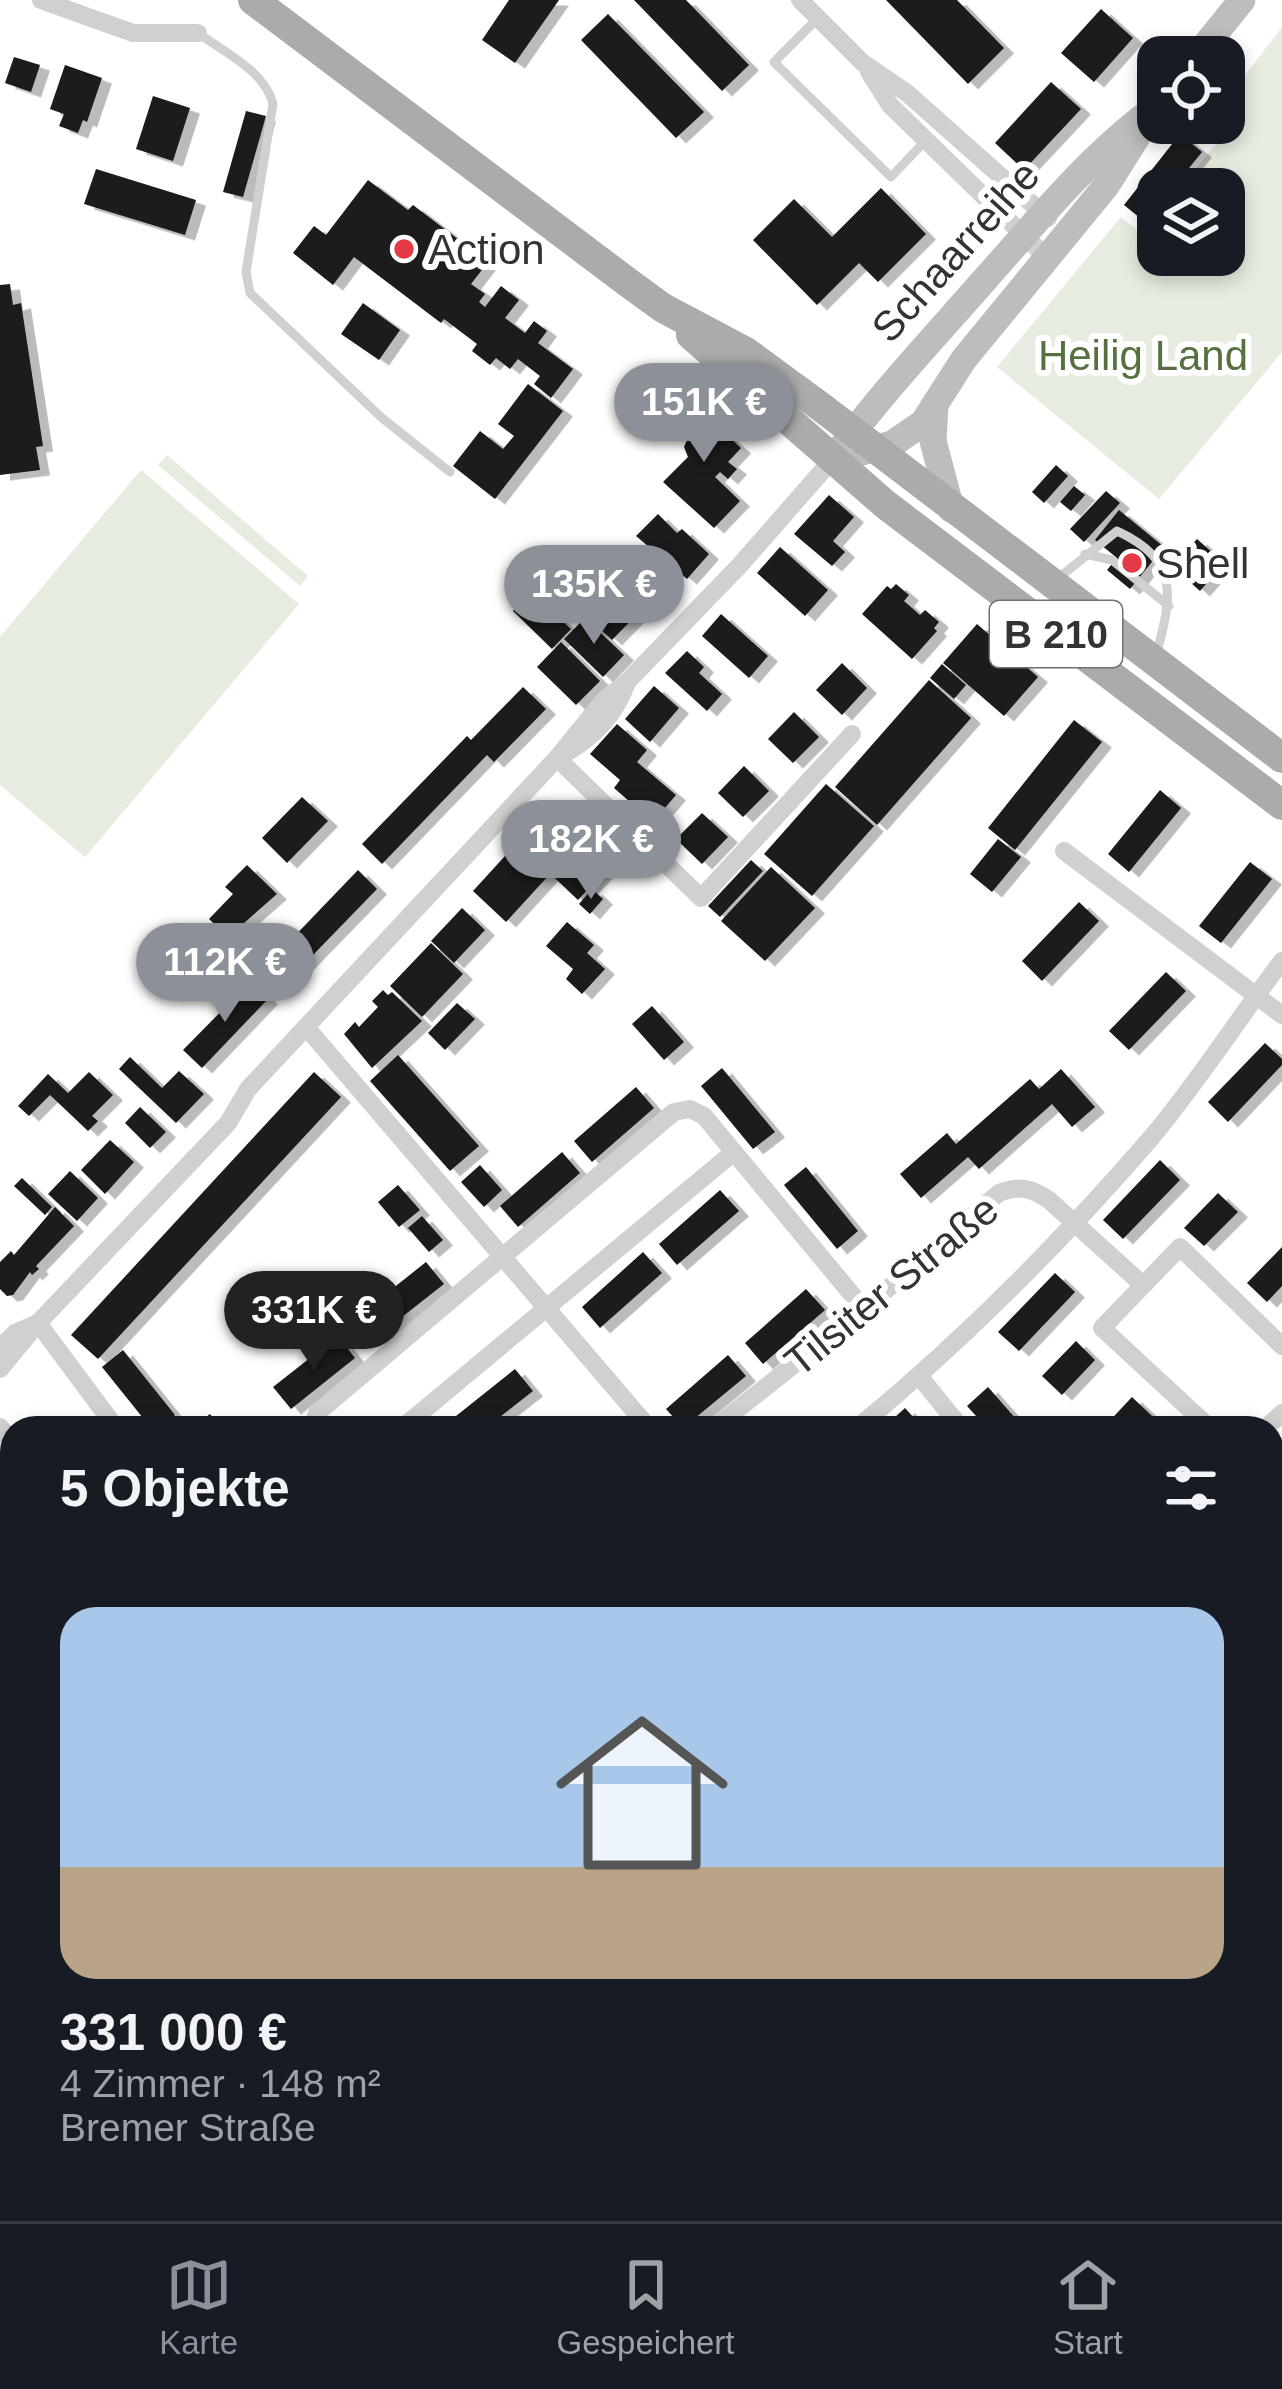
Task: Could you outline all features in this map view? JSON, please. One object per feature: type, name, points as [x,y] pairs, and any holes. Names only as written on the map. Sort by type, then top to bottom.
[{"type":"main road","name":"B 210","points":[[253,0],[663,308],[832,460],[1282,806]]},
{"type":"main road","points":[[1213,36],[1242,0]]},
{"type":"main road","name":"Schaarreihe","points":[[864,441],[1043,213],[1104,147],[1137,121]]},
{"type":"main road","name":"Schaarreihe","points":[[864,441],[909,434],[935,405],[964,358],[1113,176],[1137,137]]},
{"type":"main road","name":"B 210","points":[[663,308],[746,352],[1282,758]]},
{"type":"main road","points":[[935,405],[933,441],[951,509]]},
{"type":"main road","points":[[832,460],[864,441]]},
{"type":"street","points":[[40,0],[133,33],[198,33]]},
{"type":"street","points":[[800,0],[863,63],[908,93],[1066,233]]},
{"type":"street","points":[[863,63],[890,105],[1046,257]]},
{"type":"street","points":[[0,1369],[228,1124],[248,1089],[557,758],[583,744],[619,706],[627,682],[777,526],[832,460]]},
{"type":"street","points":[[557,758],[701,898],[852,734]]},
{"type":"street","points":[[1064,851],[1282,1015]]},
{"type":"street","name":"Tilsiter Straße","points":[[872,1416],[920,1377],[1029,1271],[1152,1136],[1282,961]]},
{"type":"street","points":[[306,1028],[638,1416]]},
{"type":"street","points":[[315,1416],[674,1112],[690,1109],[704,1115],[864,1309]]},
{"type":"street","points":[[415,1416],[734,1152]]},
{"type":"street","name":"Tilsiter Straße","points":[[728,1416],[1000,1193],[1014,1187],[1032,1189],[1072,1222]]},
{"type":"street","points":[[1072,1222],[1143,1285]]},
{"type":"street","points":[[1197,1416],[1102,1328],[1180,1247],[1282,1346]]},
{"type":"street","points":[[0,1348],[15,1333],[38,1323]]},
{"type":"street","points":[[38,1323],[107,1416]]},
{"type":"street","points":[[920,1377],[951,1416]]},
{"type":"lane","points":[[818,18],[775,62],[891,177],[926,140]]},
{"type":"lane","points":[[198,33],[255,74],[269,88],[273,104],[246,272],[250,293],[382,418],[450,472]]},
{"type":"lane","points":[[1051,584],[1117,531],[1128,536],[1167,574],[1169,605],[1155,662]]},
{"type":"lane","points":[[1085,554],[1112,560],[1169,605]]},
{"type":"green space","name":"Heilig Land","points":[[1282,27],[1282,352],[1159,499],[997,367],[1121,217],[1137,230],[1137,276],[1245,276],[1245,168],[1196,168],[1216,144],[1245,144],[1245,75]]},
{"type":"green space","points":[[167,455],[308,576],[300,586],[158,465]]},
{"type":"green space","points":[[141,470],[299,604],[85,857],[0,785],[0,637]]},
{"type":"building","points":[[509,0],[559,0],[515,63],[482,40]]},
{"type":"building","points":[[634,0],[686,0],[749,65],[722,91]]},
{"type":"building","points":[[886,0],[957,0],[1004,48],[968,84]]},
{"type":"building","points":[[1101,9],[1133,38],[1094,82],[1061,53]]},
{"type":"building","points":[[608,14],[704,112],[676,138],[581,40]]},
{"type":"building","points":[[14,57],[40,65],[31,92],[5,83]]},
{"type":"building","points":[[65,65],[102,78],[87,122],[83,120],[78,133],[59,126],[64,114],[50,109]]},
{"type":"building","points":[[1051,82],[1081,109],[1024,170],[995,143]]},
{"type":"building","points":[[153,96],[190,108],[173,161],[136,149]]},
{"type":"building","points":[[246,111],[266,116],[243,197],[223,192]]},
{"type":"building","points":[[1172,144],[1192,144],[1202,152],[1189,168],[1153,168]]},
{"type":"building","points":[[96,169],[196,200],[185,235],[84,204]]},
{"type":"building","points":[[368,180],[408,210],[413,205],[488,262],[471,284],[485,294],[479,302],[485,307],[501,286],[519,300],[505,318],[525,333],[534,321],[547,331],[538,343],[573,369],[551,398],[534,384],[540,376],[518,359],[510,369],[496,358],[490,365],[472,351],[477,344],[444,319],[441,323],[354,257],[333,285],[293,253],[314,226],[326,235]]},
{"type":"building","points":[[881,188],[926,234],[878,282],[859,263],[817,305],[753,240],[794,199],[832,237]]},
{"type":"building","points":[[1137,189],[1137,216],[1124,205]]},
{"type":"building","points":[[10,284],[13,305],[21,303],[43,446],[36,447],[40,470],[0,475],[0,285]]},
{"type":"building","points":[[363,303],[400,330],[379,360],[341,334]]},
{"type":"building","points":[[528,384],[563,411],[495,499],[453,466],[480,431],[503,449],[514,436],[498,424]]},
{"type":"building","points":[[689,400],[741,448],[728,462],[737,469],[728,479],[720,472],[715,477],[740,501],[714,528],[663,482],[688,457],[687,440],[668,423]]},
{"type":"building","points":[[1056,465],[1068,476],[1044,503],[1032,492]]},
{"type":"building","points":[[1074,486],[1085,495],[1071,511],[1060,502]]},
{"type":"building","points":[[1106,491],[1120,503],[1084,542],[1070,529]]},
{"type":"building","points":[[829,495],[854,517],[833,541],[845,552],[832,566],[794,534]]},
{"type":"building","points":[[1119,510],[1164,547],[1130,589],[1107,570],[1117,558],[1095,540]]},
{"type":"building","points":[[658,514],[709,554],[687,579],[636,536]]},
{"type":"building","points":[[1197,539],[1224,563],[1200,591],[1172,566]]},
{"type":"building","points":[[780,547],[828,590],[805,616],[757,573]]},
{"type":"building","points":[[646,559],[667,579],[649,599],[628,578]]},
{"type":"building","points":[[621,579],[647,604],[612,640],[586,616]]},
{"type":"building","points":[[896,584],[909,595],[904,601],[920,615],[925,610],[939,622],[937,631],[912,659],[862,614],[887,586],[891,589]]},
{"type":"building","points":[[531,592],[571,629],[552,649],[513,611]]},
{"type":"building","points":[[721,614],[768,656],[749,678],[702,636]]},
{"type":"building","points":[[585,618],[624,655],[603,677],[564,639]]},
{"type":"building","points":[[977,624],[1038,677],[1004,716],[943,663]]},
{"type":"building","points":[[561,642],[600,681],[576,705],[537,667]]},
{"type":"building","points":[[687,651],[704,667],[699,673],[722,694],[707,711],[665,673]]},
{"type":"building","points":[[842,663],[867,688],[842,715],[816,690]]},
{"type":"building","points":[[942,664],[966,685],[954,699],[930,678]]},
{"type":"building","points":[[929,680],[971,718],[877,825],[835,787]]},
{"type":"building","points":[[654,686],[679,708],[650,742],[625,719]]},
{"type":"building","points":[[523,687],[546,709],[494,762],[487,755],[382,864],[362,844],[467,736],[471,740]]},
{"type":"building","points":[[794,712],[819,737],[793,763],[768,739]]},
{"type":"building","points":[[1074,720],[1102,742],[1015,850],[988,828]]},
{"type":"building","points":[[617,724],[647,750],[637,762],[676,795],[653,822],[614,788],[620,780],[590,754]]},
{"type":"building","points":[[744,766],[769,791],[743,817],[718,793]]},
{"type":"building","points":[[826,784],[874,826],[812,896],[764,854]]},
{"type":"building","points":[[1160,790],[1181,808],[1129,872],[1108,854]]},
{"type":"building","points":[[302,797],[328,821],[287,863],[262,838]]},
{"type":"building","points":[[702,813],[728,837],[702,864],[676,839]]},
{"type":"building","points":[[998,839],[1021,857],[992,892],[970,874]]},
{"type":"building","points":[[516,844],[549,875],[506,922],[473,891]]},
{"type":"building","points":[[553,854],[577,875],[596,854],[609,866],[578,900],[542,866]]},
{"type":"building","points":[[751,860],[763,871],[720,917],[708,906]]},
{"type":"building","points":[[1250,862],[1272,879],[1221,943],[1199,926]]},
{"type":"building","points":[[247,865],[277,894],[228,937],[209,919],[233,894],[225,887]]},
{"type":"building","points":[[771,867],[815,908],[765,961],[721,921]]},
{"type":"building","points":[[358,870],[377,889],[281,988],[262,970]]},
{"type":"building","points":[[592,889],[603,899],[590,914],[579,904]]},
{"type":"building","points":[[1079,902],[1099,921],[1042,981],[1022,961]]},
{"type":"building","points":[[462,908],[485,930],[454,963],[431,941]]},
{"type":"building","points":[[567,922],[594,945],[587,953],[605,969],[582,994],[566,979],[573,969],[546,946]]},
{"type":"building","points":[[431,943],[463,974],[422,1017],[390,986]]},
{"type":"building","points":[[1166,972],[1186,991],[1129,1050],[1109,1031]]},
{"type":"building","points":[[250,982],[268,999],[202,1068],[183,1050]]},
{"type":"building","points":[[383,990],[388,995],[392,992],[422,1021],[372,1068],[344,1034],[355,1022],[359,1027],[378,1007],[372,1001]]},
{"type":"building","points":[[457,1003],[475,1019],[445,1050],[428,1033]]},
{"type":"building","points":[[652,1006],[684,1042],[664,1060],[632,1024]]},
{"type":"building","points":[[1265,1043],[1282,1059],[1282,1065],[1228,1122],[1208,1102]]},
{"type":"building","points":[[398,1055],[479,1146],[450,1171],[370,1081]]},
{"type":"building","points":[[130,1057],[162,1088],[179,1071],[204,1094],[176,1123],[119,1069]]},
{"type":"building","points":[[722,1068],[775,1132],[753,1149],[701,1086]]},
{"type":"building","points":[[1061,1069],[1095,1107],[1072,1127],[1052,1104],[979,1169],[968,1157],[921,1198],[900,1174],[947,1133],[956,1144],[1030,1079],[1039,1089]]},
{"type":"building","points":[[89,1072],[113,1095],[92,1116],[98,1121],[88,1131],[50,1095],[29,1116],[18,1106],[48,1074],[68,1093]]},
{"type":"building","points":[[314,1072],[341,1097],[98,1359],[71,1335]]},
{"type":"building","points":[[636,1087],[654,1108],[592,1162],[574,1141]]},
{"type":"building","points":[[140,1107],[166,1132],[150,1148],[125,1123]]},
{"type":"building","points":[[110,1140],[134,1162],[105,1194],[81,1170]]},
{"type":"building","points":[[562,1152],[580,1173],[518,1227],[500,1206]]},
{"type":"building","points":[[1160,1160],[1180,1180],[1123,1239],[1103,1220]]},
{"type":"building","points":[[480,1165],[502,1190],[484,1207],[461,1182]]},
{"type":"building","points":[[806,1167],[858,1231],[837,1249],[784,1185]]},
{"type":"building","points":[[70,1171],[98,1198],[77,1221],[48,1194]]},
{"type":"building","points":[[22,1178],[52,1207],[45,1215],[14,1186]]},
{"type":"building","points":[[398,1185],[420,1210],[399,1227],[378,1202]]},
{"type":"building","points":[[720,1190],[739,1211],[677,1265],[659,1244]]},
{"type":"building","points":[[1218,1193],[1238,1212],[1204,1246],[1184,1228]]},
{"type":"building","points":[[55,1207],[74,1226],[36,1266],[39,1269],[7,1296],[0,1289],[0,1262],[11,1251],[14,1255]]},
{"type":"building","points":[[422,1216],[443,1240],[429,1252],[408,1228]]},
{"type":"building","points":[[1282,1247],[1282,1286],[1267,1302],[1247,1283]]},
{"type":"building","points":[[643,1252],[662,1273],[600,1328],[582,1307]]},
{"type":"building","points":[[426,1262],[444,1284],[379,1335],[362,1313]]},
{"type":"building","points":[[1055,1273],[1075,1292],[1019,1351],[998,1332]]},
{"type":"building","points":[[806,1289],[825,1310],[763,1364],[745,1343]]},
{"type":"building","points":[[338,1336],[355,1358],[291,1409],[273,1387]]},
{"type":"building","points":[[1076,1341],[1095,1360],[1062,1395],[1042,1376]]},
{"type":"building","points":[[123,1350],[175,1415],[141,1416],[102,1367]]},
{"type":"building","points":[[728,1355],[746,1376],[698,1416],[672,1416],[666,1409]]},
{"type":"building","points":[[515,1369],[533,1391],[501,1416],[456,1416]]},
{"type":"building","points":[[988,1387],[1013,1416],[976,1416],[967,1406]]},
{"type":"building","points":[[1132,1397],[1152,1416],[1114,1416]]},
{"type":"place","name":"Action","points":[[404,249]]},
{"type":"place","name":"Shell","points":[[1132,563]]}]
